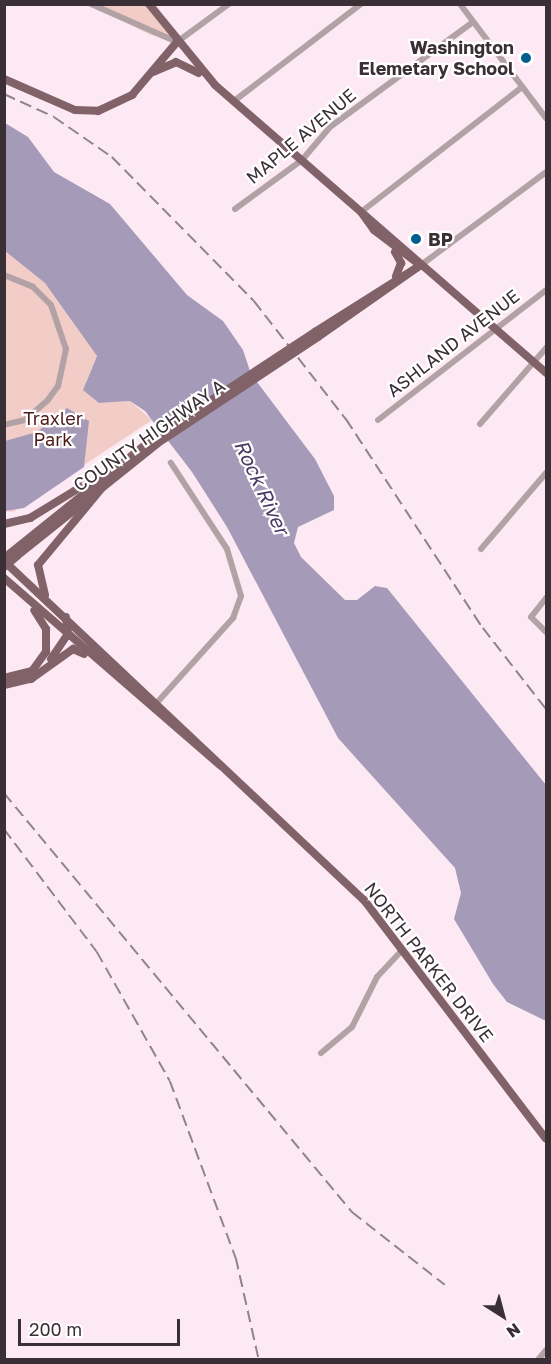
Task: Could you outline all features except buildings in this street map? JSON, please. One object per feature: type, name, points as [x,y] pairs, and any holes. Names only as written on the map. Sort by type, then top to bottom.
[{"type":"main road","points":[[149,4],[208,78],[546,373]]},
{"type":"main road","points":[[4,79],[75,110],[98,111],[123,102],[177,42]]},
{"type":"main road","points":[[147,75],[176,62],[208,78]]},
{"type":"main road","points":[[361,212],[401,263],[394,278]]},
{"type":"main road","points":[[382,237],[421,265]]},
{"type":"main road","points":[[316,334],[394,278],[421,265]]},
{"type":"main road","points":[[316,334],[421,265]]},
{"type":"main road","name":"COUNTY HIGHWAY A","points":[[4,567],[15,554],[123,464],[316,334]]},
{"type":"main road","points":[[4,524],[40,513],[123,464]]},
{"type":"main road","points":[[48,601],[37,579],[38,565],[123,464]]},
{"type":"main road","name":"COUNTY HIGHWAY A","points":[[4,560],[15,554]]},
{"type":"main road","name":"NORTH PARKER DRIVE","points":[[4,560],[158,701],[364,900],[546,1139]]},
{"type":"main road","name":"NORTH PARKER DRIVE","points":[[4,578],[150,709],[238,778]]},
{"type":"main road","points":[[4,678],[32,671],[48,643],[44,622],[16,588]]},
{"type":"main road","points":[[40,671],[68,634],[66,617]]},
{"type":"main road","points":[[4,685],[40,671],[73,649],[107,669]]},
{"type":"main road","name":"NORTH PARKER DRIVE","points":[[533,1123],[546,1144]]},
{"type":"street","points":[[91,4],[177,42],[229,4]]},
{"type":"street","points":[[234,101],[361,4]]},
{"type":"street","points":[[460,4],[546,118]]},
{"type":"street","name":"MAPLE AVENUE","points":[[235,209],[302,159],[330,127],[472,21]]},
{"type":"street","points":[[361,212],[522,87]]},
{"type":"street","points":[[421,265],[546,172]]},
{"type":"street","points":[[4,275],[33,287],[51,305],[66,349],[58,386],[48,400],[25,420],[4,425]]},
{"type":"street","name":"ASHLAND AVENUE","points":[[378,420],[546,290]]},
{"type":"street","points":[[480,424],[546,348]]},
{"type":"street","points":[[150,709],[233,618],[241,596],[227,549],[171,463]]},
{"type":"street","points":[[481,549],[546,472]]},
{"type":"street","points":[[546,598],[531,617],[546,632]]},
{"type":"street","points":[[321,1053],[352,1026],[377,976],[402,950]]},
{"type":"street","points":[[538,1359],[546,1350]]},
{"type":"green space","points":[[91,5],[149,5],[177,42],[151,35]]},
{"type":"green space","name":"Traxler Park","points":[[5,251],[45,283],[79,325],[97,356],[86,382],[99,403],[130,401],[152,420],[13,512],[5,511]]},
{"type":"water","name":"Rock River","points":[[5,123],[28,137],[54,172],[110,204],[187,295],[223,321],[243,350],[251,374],[315,459],[334,496],[334,510],[298,527],[294,543],[301,557],[345,600],[357,600],[375,586],[387,588],[546,785],[546,1021],[507,1002],[493,984],[454,919],[461,893],[455,868],[338,738],[227,527],[192,472],[145,411],[130,401],[99,403],[83,390],[97,356],[45,283],[5,251]]},
{"type":"water","points":[[67,408],[89,421],[84,467],[24,508],[5,511],[5,441],[37,432]]},
{"type":"railway","points":[[4,94],[54,117],[112,157],[254,301],[346,419],[483,628],[546,709]]},
{"type":"railway","points":[[4,793],[352,1212],[445,1285]]},
{"type":"railway","points":[[4,829],[97,952],[170,1081],[236,1258],[259,1360]]},
{"type":"place","name":"Washington Elemetary School","points":[[526,58]]},
{"type":"place","name":"BP","points":[[416,239]]}]
